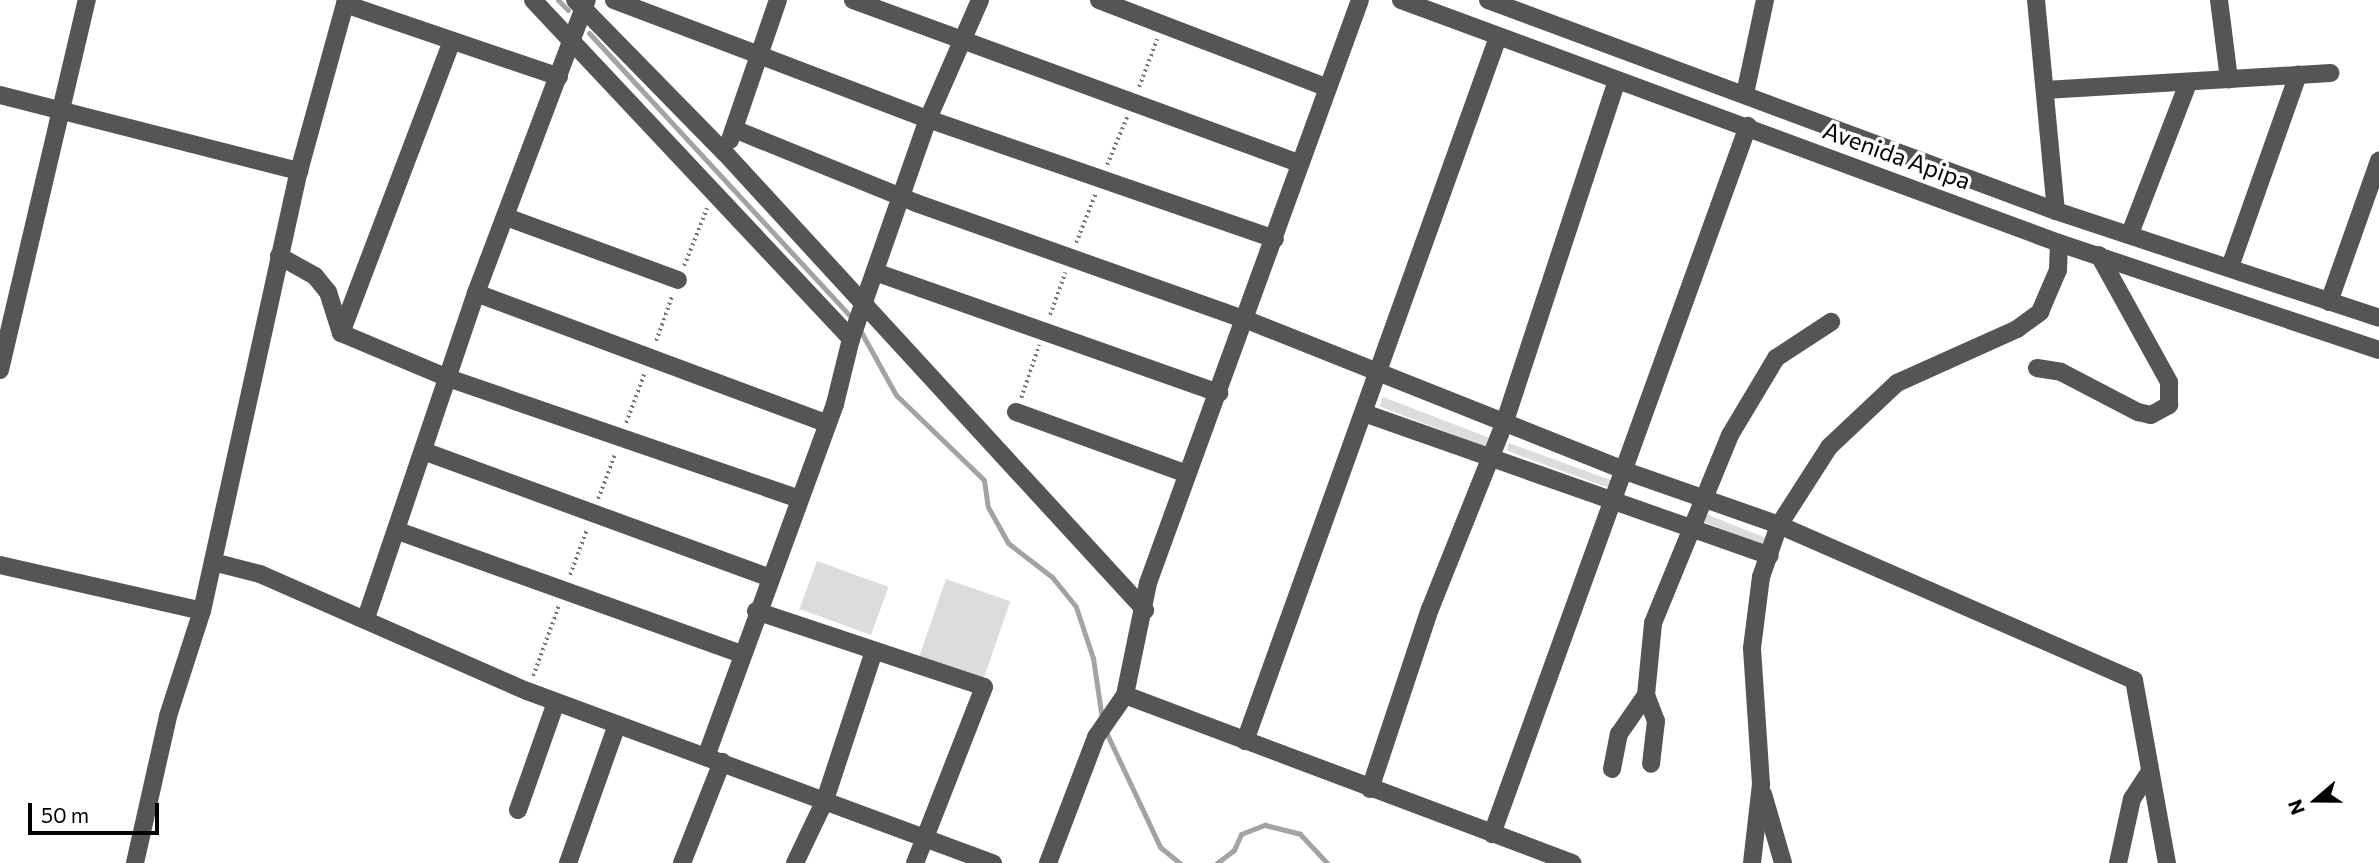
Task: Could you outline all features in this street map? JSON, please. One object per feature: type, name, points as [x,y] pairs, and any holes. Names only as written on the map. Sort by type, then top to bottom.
[{"type":"street","points":[[0,370],[59,109],[87,0]]},
{"type":"street","points":[[533,0],[851,339]]},
{"type":"street","points":[[614,0],[929,119],[1101,181],[1275,239]]},
{"type":"street","points":[[725,153],[778,0]]},
{"type":"street","points":[[853,0],[1300,164]]},
{"type":"street","points":[[682,863],[715,758],[741,654],[825,423],[851,339],[929,119],[965,41],[980,0]]},
{"type":"street","points":[[1099,0],[1328,88]]},
{"type":"street","points":[[1048,863],[1096,737],[1125,695],[1148,583],[1247,320],[1360,0]]},
{"type":"street","name":"Avenida Apipa","points":[[1401,0],[2059,243],[2379,351]]},
{"type":"street","name":"Avenida Apipa","points":[[1488,0],[2056,211],[2130,231],[2231,264],[2329,302],[2379,318]]},
{"type":"street","points":[[1745,94],[1765,0]]},
{"type":"street","points":[[2036,0],[2056,211]]},
{"type":"street","points":[[2219,0],[2229,79]]},
{"type":"street","points":[[135,863],[168,716],[202,611],[299,171],[346,2],[559,77]]},
{"type":"street","points":[[366,618],[426,452],[476,293],[559,77],[582,3],[865,303],[1144,610]]},
{"type":"street","points":[[1245,741],[1498,37]]},
{"type":"street","points":[[341,333],[452,41]]},
{"type":"street","points":[[2045,90],[2330,73]]},
{"type":"street","points":[[2231,264],[2298,75]]},
{"type":"street","points":[[1370,789],[1430,609],[1504,424],[1616,81]]},
{"type":"street","points":[[2130,231],[2188,83]]},
{"type":"street","points":[[0,95],[299,171]]},
{"type":"street","points":[[1492,834],[1518,751],[1618,500],[1748,127]]},
{"type":"street","points":[[734,129],[1070,261],[1247,320],[1378,376],[1628,472],[1780,525],[2134,680],[2167,863]]},
{"type":"street","points":[[2329,302],[2379,161]]},
{"type":"street","points":[[506,217],[678,280]]},
{"type":"street","points":[[1752,863],[1761,784],[1752,648],[1769,556],[1780,525],[1829,447],[1897,383],[2017,329],[2040,312],[2058,270],[2059,243]]},
{"type":"street","points":[[2037,368],[2062,372],[2138,412],[2151,415],[2169,405],[2169,382],[2099,255]]},
{"type":"street","points":[[279,256],[315,276],[328,292],[341,333],[449,378],[797,498]]},
{"type":"street","points":[[874,272],[1219,393]]},
{"type":"street","points":[[476,293],[825,423]]},
{"type":"street","points":[[1651,764],[1656,721],[1646,695],[1653,623],[1702,497],[1776,358],[1831,321]]},
{"type":"street","points":[[1016,412],[1187,474]]},
{"type":"street","points":[[1364,413],[1618,500],[1769,556]]},
{"type":"street","points":[[426,452],[768,577]]},
{"type":"street","points":[[398,531],[741,654]]},
{"type":"street","points":[[213,562],[260,574],[556,702],[715,758],[993,863]]},
{"type":"street","points":[[0,565],[202,611]]},
{"type":"street","points":[[756,611],[984,687],[915,863]]},
{"type":"street","points":[[795,863],[825,800],[874,651]]},
{"type":"street","points":[[1125,695],[1572,863]]},
{"type":"street","points":[[1612,769],[1619,734],[1646,695]]},
{"type":"street","points":[[518,810],[556,702]]},
{"type":"street","points":[[568,863],[617,725]]},
{"type":"street","points":[[2118,863],[2132,799],[2150,771]]},
{"type":"street","points":[[1761,784],[1783,863]]},
{"type":"path","points":[[1016,412],[1070,261],[1134,101],[1162,22]]},
{"type":"shaded area","points":[[1383,397],[1488,437],[1485,447],[1379,406]]},
{"type":"shaded area","points":[[1509,443],[1613,481],[1611,488],[1506,451]]},
{"type":"shaded area","points":[[1706,514],[1766,538],[1763,546],[1703,521]]},
{"type":"shaded area","points":[[817,561],[888,587],[871,635],[800,609]]},
{"type":"shaded area","points":[[946,579],[1010,601],[983,682],[918,659]]},
{"type":"waterway","points":[[558,0],[568,10]]},
{"type":"waterway","points":[[589,33],[852,318]]},
{"type":"waterway","points":[[860,330],[896,395],[984,480],[988,507],[1008,543],[1052,577],[1076,607],[1093,658],[1102,719]]},
{"type":"waterway","points":[[1106,732],[1160,847],[1180,863]]},
{"type":"waterway","points":[[1217,863],[1234,850],[1241,834],[1265,825],[1300,834],[1327,863]]}]
